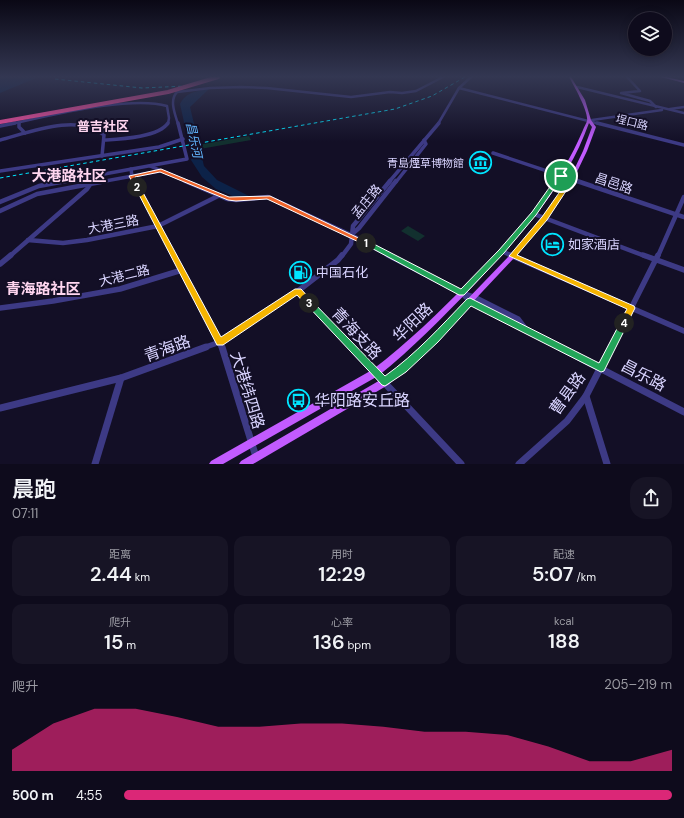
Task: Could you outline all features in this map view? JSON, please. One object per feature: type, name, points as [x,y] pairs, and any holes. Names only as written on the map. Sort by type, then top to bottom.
[{"type":"highway","points":[[0,121],[120,99]]},
{"type":"highway","points":[[0,121],[129,99]]},
{"type":"main road","points":[[582,99],[589,120]]},
{"type":"main road","name":"华阳路","points":[[214,464],[375,373],[402,351],[462,293],[502,251],[534,214],[578,149],[589,120],[594,126],[586,151],[571,179],[544,218],[512,256],[435,339],[403,369],[385,382],[244,464]]},
{"type":"street","points":[[0,202],[39,186],[187,159],[173,105],[174,99]]},
{"type":"street","name":"孟庄路","points":[[351,235],[353,226],[440,120],[453,99]]},
{"type":"street","name":"埕口路","points":[[502,99],[684,145]]},
{"type":"street","points":[[623,99],[684,113]]},
{"type":"street","points":[[641,99],[650,101],[656,107]]},
{"type":"street","points":[[0,126],[130,102],[160,102],[167,106],[170,121],[169,124],[162,129],[151,133],[105,140]]},
{"type":"street","points":[[589,120],[684,107]]},
{"type":"street","points":[[19,122],[19,127],[25,134]]},
{"type":"street","points":[[0,140],[64,125],[87,125],[98,128],[104,134],[105,140],[102,156]]},
{"type":"street","points":[[102,131],[110,125]]},
{"type":"street","points":[[0,172],[169,145],[183,139]]},
{"type":"street","points":[[108,155],[109,150]]},
{"type":"street","name":"昌邑路","points":[[493,154],[684,217]]},
{"type":"street","points":[[150,166],[218,196]]},
{"type":"street","name":"大港纬四路","points":[[131,169],[132,176],[220,342],[256,457]]},
{"type":"street","points":[[0,211],[36,194],[161,171]]},
{"type":"street","points":[[0,264],[87,189],[91,183]]},
{"type":"street","name":"昌乐路","points":[[218,196],[232,200],[268,197],[351,235],[462,293],[527,331],[684,412]]},
{"type":"street","name":"大港三路","points":[[28,240],[63,243],[87,240],[158,226],[218,196]]},
{"type":"street","name":"曹县路","points":[[519,464],[567,421],[586,396],[656,260],[684,197]]},
{"type":"street","points":[[534,214],[684,270]]},
{"type":"street","name":"青海路","points":[[0,408],[121,378],[220,342],[298,291],[338,260],[351,244],[351,235]]},
{"type":"street","points":[[502,251],[684,331]]},
{"type":"street","name":"大港二路","points":[[0,308],[120,290],[182,270]]},
{"type":"street","name":"青海支路","points":[[298,291],[461,464]]},
{"type":"street","points":[[96,464],[121,378]]},
{"type":"street","points":[[586,396],[607,464]]},
{"type":"green space","points":[[249,136],[251,140],[200,149],[198,145]]},
{"type":"green space","points":[[408,226],[425,236],[418,241],[401,231]]},
{"type":"water","name":"昌乐河","points":[[183,99],[199,99],[190,107],[204,166],[217,180],[251,197],[235,197],[216,189],[202,177],[191,160],[192,158],[180,104]]},
{"type":"railway","points":[[0,178],[395,109],[424,99]]},
{"type":"place","name":"青島煙草博物館","points":[[480,163]]},
{"type":"place","name":"如家酒店","points":[[553,244]]},
{"type":"place","name":"中国石化","points":[[301,272]]},
{"type":"place","name":"华阳路安丘路","points":[[298,400]]},
{"type":"district","name":"普吉社区","points":[[103,126]]},
{"type":"district","name":"大港路社区","points":[[69,176]]},
{"type":"district","name":"青海路社区","points":[[43,289]]},
{"type":"route","points":[[161,171],[218,196],[232,200],[268,197],[351,235],[462,293],[502,251],[534,214],[561,176],[571,179],[544,218],[512,256],[631,308],[601,368],[470,301],[435,339],[403,369],[385,382],[298,291],[220,342],[132,176],[161,171]]}]
